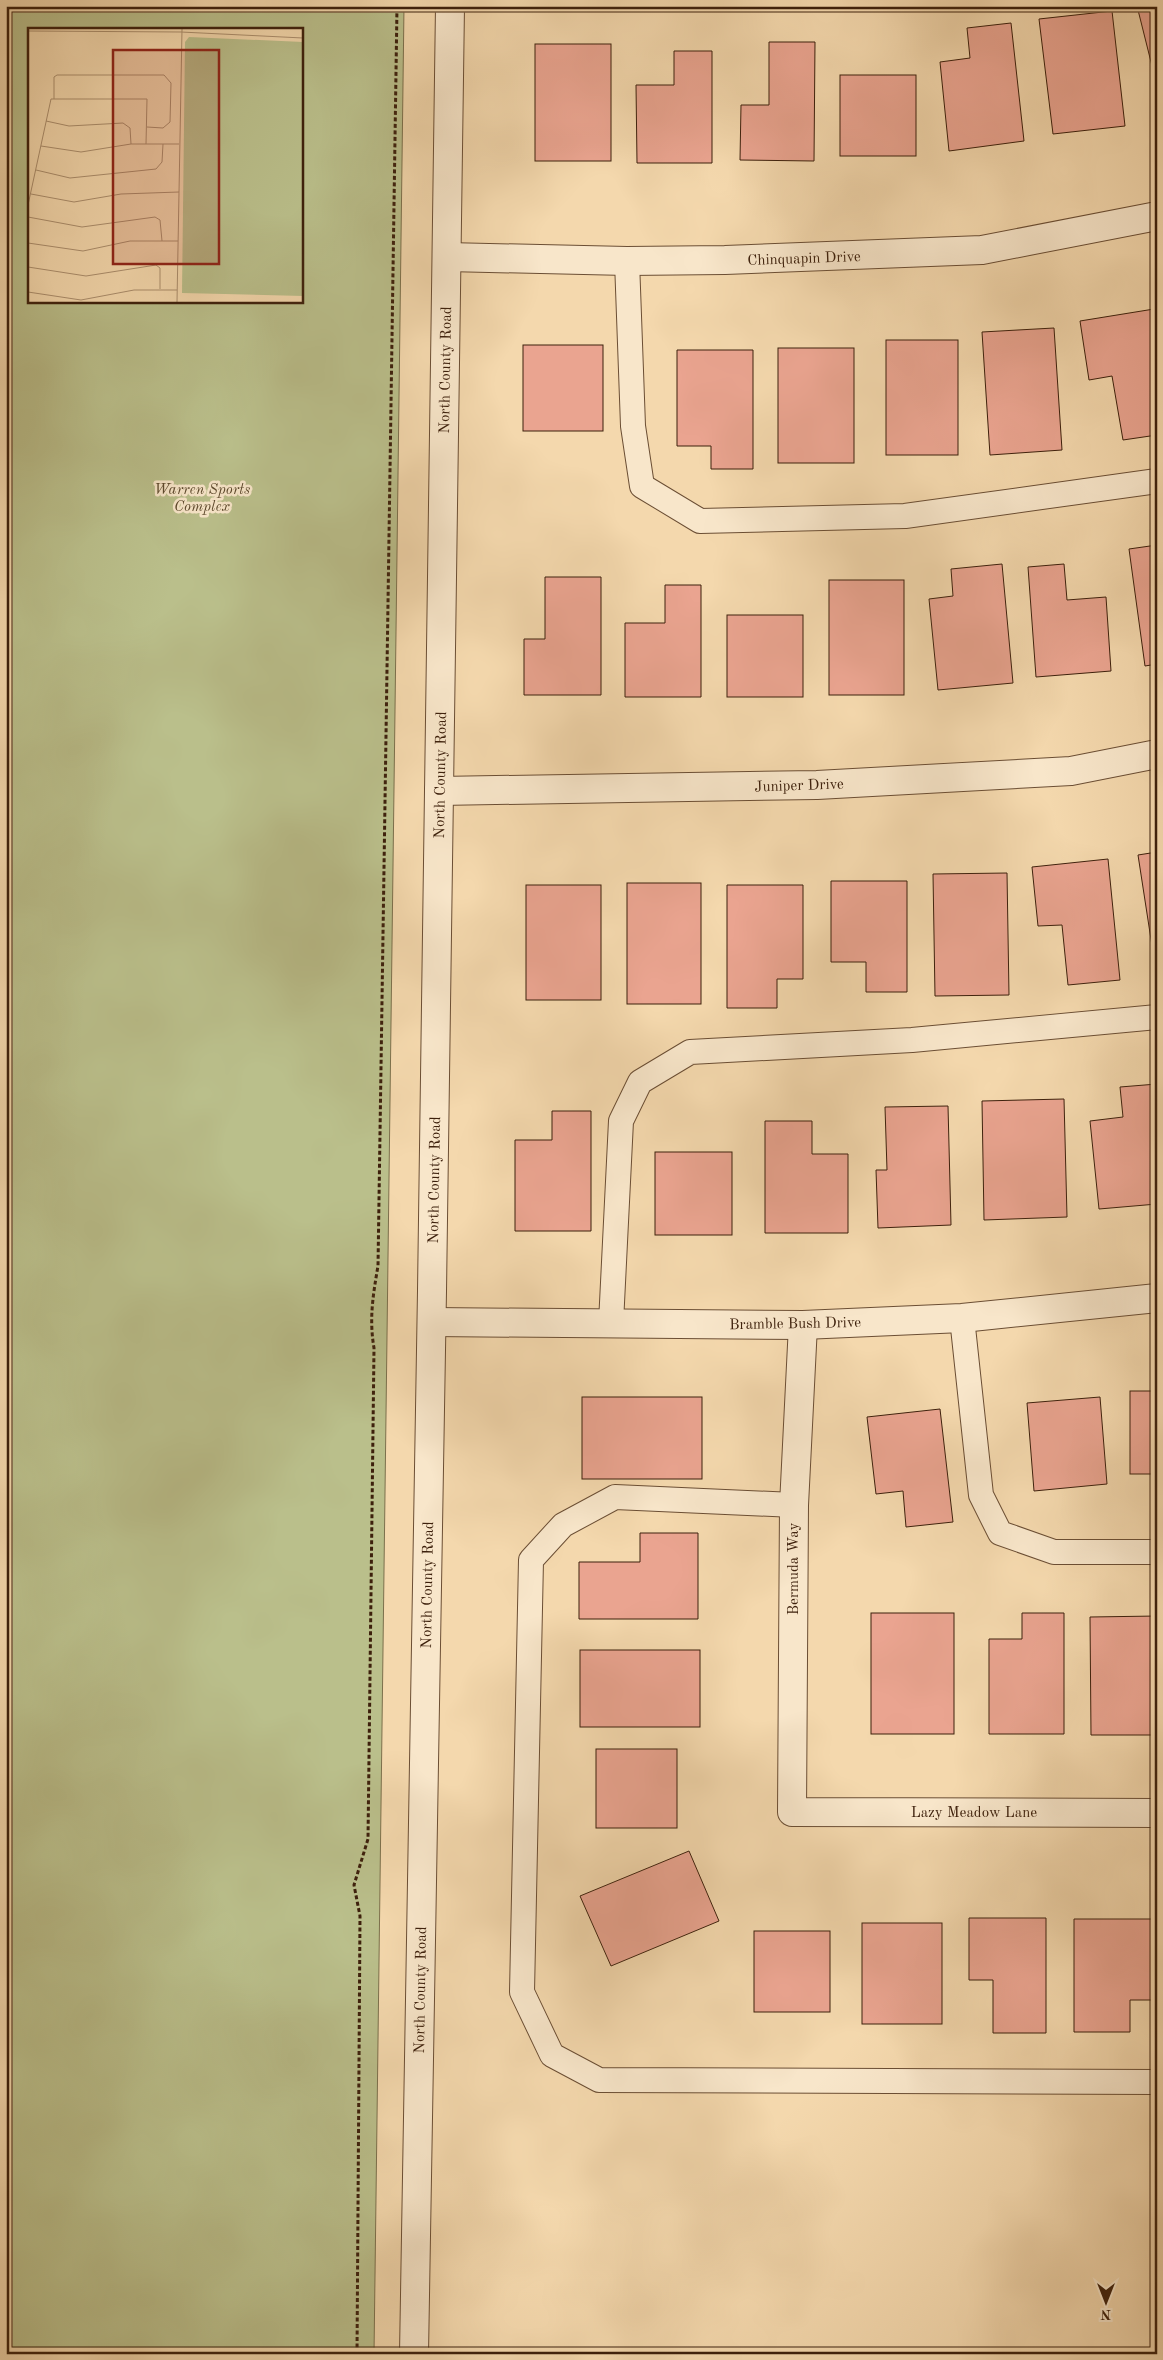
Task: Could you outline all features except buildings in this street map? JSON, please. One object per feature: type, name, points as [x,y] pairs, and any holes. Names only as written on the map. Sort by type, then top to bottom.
[{"type":"street","name":"North County Road","points":[[414,2354],[432,1322],[450,6]]},
{"type":"street","name":"Chinquapin Drive","points":[[447,256],[627,260],[866,256],[982,250],[1157,216]]},
{"type":"street","name":"Juniper Drive","points":[[439,791],[817,785],[1071,770],[1157,754]]},
{"type":"street","name":"Bramble Bush Drive","points":[[432,1322],[803,1325],[962,1318],[1157,1298]]},
{"type":"street","name":"Bermuda Way","points":[[792,1812],[794,1505],[803,1325]]},
{"type":"street","name":"Lazy Meadow Lane","points":[[792,1812],[1157,1813]]},
{"type":"lane","points":[[627,260],[633,426],[642,486],[700,521],[905,516],[1157,481]]},
{"type":"lane","points":[[611,1323],[621,1121],[640,1082],[690,1052],[912,1040],[1157,1018]]},
{"type":"lane","points":[[962,1318],[981,1495],[1000,1533],[1054,1552],[1157,1552]]},
{"type":"lane","points":[[794,1505],[615,1497],[563,1525],[531,1560],[522,1992],[552,2055],[600,2080],[1157,2082]]},
{"type":"path","points":[[357,2354],[360,1916],[354,1885],[368,1839],[374,1348],[371,1330],[371,1305],[378,1266],[397,6]]},
{"type":"green space","name":"Warren Sports Complex","points":[[6,6],[404,6],[374,2354],[6,2354]]}]
